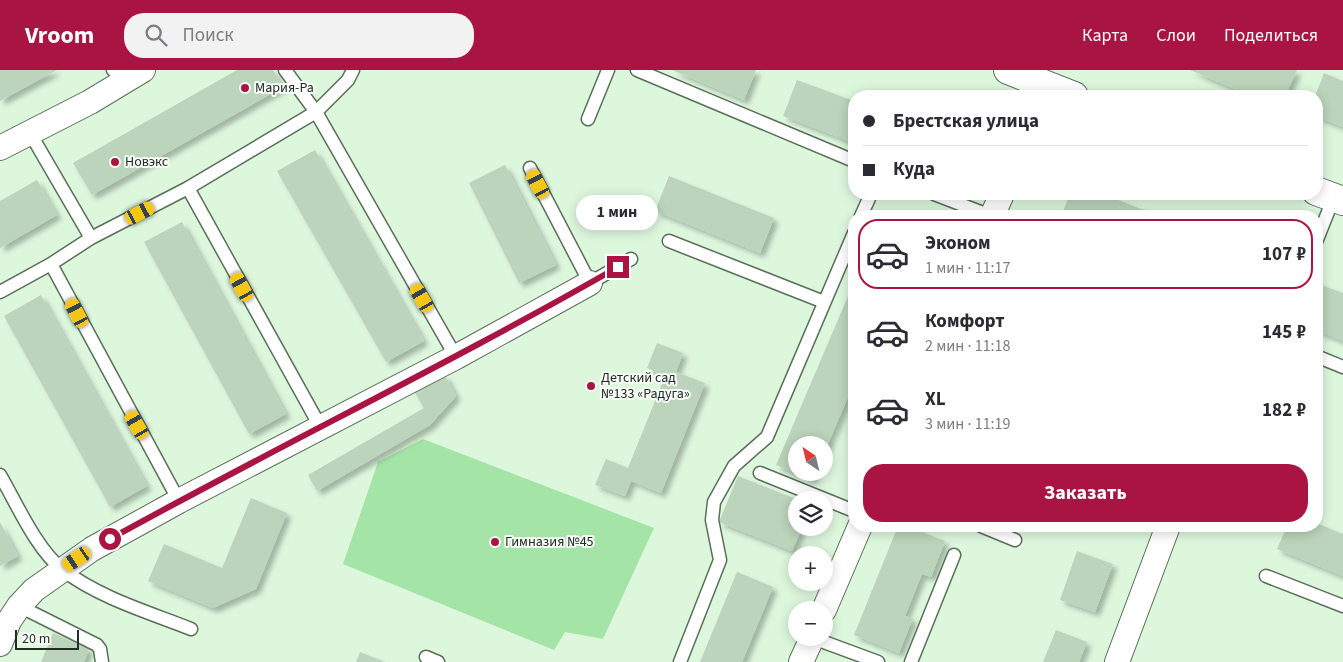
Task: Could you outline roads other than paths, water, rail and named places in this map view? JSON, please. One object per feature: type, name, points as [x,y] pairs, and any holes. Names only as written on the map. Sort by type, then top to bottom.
[{"type":"main road","points":[[1008,70],[1060,90]]},
{"type":"street","points":[[0,148],[90,102],[143,70]]},
{"type":"street","points":[[90,102],[116,71]]},
{"type":"street","points":[[0,644],[9,620],[34,590],[92,549],[179,501],[456,357],[590,283]]},
{"type":"street","points":[[828,601],[857,532]]},
{"type":"street","points":[[1117,662],[1166,532]]},
{"type":"street","points":[[801,662],[808,646]]},
{"type":"lane","points":[[285,70],[316,112],[456,357]]},
{"type":"lane","points":[[0,292],[51,264],[91,238],[188,188],[316,112],[348,80],[353,70]]},
{"type":"lane","points":[[588,119],[608,70]]},
{"type":"lane","points":[[637,70],[848,158]]},
{"type":"lane","points":[[30,133],[91,238]]},
{"type":"lane","points":[[530,168],[590,283],[631,259]]},
{"type":"lane","points":[[188,188],[321,428]]},
{"type":"lane","points":[[1323,221],[1331,196]]},
{"type":"lane","points":[[950,200],[976,210]]},
{"type":"lane","points":[[669,241],[824,302]]},
{"type":"lane","points":[[680,662],[720,560],[712,520],[714,502],[734,466],[768,437],[848,247]]},
{"type":"lane","points":[[51,264],[179,501]]},
{"type":"lane","points":[[1323,359],[1343,367]]},
{"type":"lane","points":[[760,473],[848,509]]},
{"type":"lane","points":[[0,475],[40,544],[62,569],[98,590],[190,629]]},
{"type":"lane","points":[[996,532],[1015,540]]},
{"type":"lane","points":[[911,662],[954,555]]},
{"type":"lane","points":[[1266,576],[1343,606]]},
{"type":"lane","points":[[19,606],[97,644],[100,649],[102,662]]},
{"type":"lane","points":[[833,646],[878,662]]},
{"type":"lane","points":[[426,657],[438,662]]},
{"type":"place","name":"Мария-Ра","points":[[245,88]]},
{"type":"place","name":"Новэкс","points":[[115,162]]},
{"type":"place","name":"Детский сад №133 «Радуга»","points":[[591,386]]},
{"type":"place","name":"Гимназия №45","points":[[495,542]]}]
